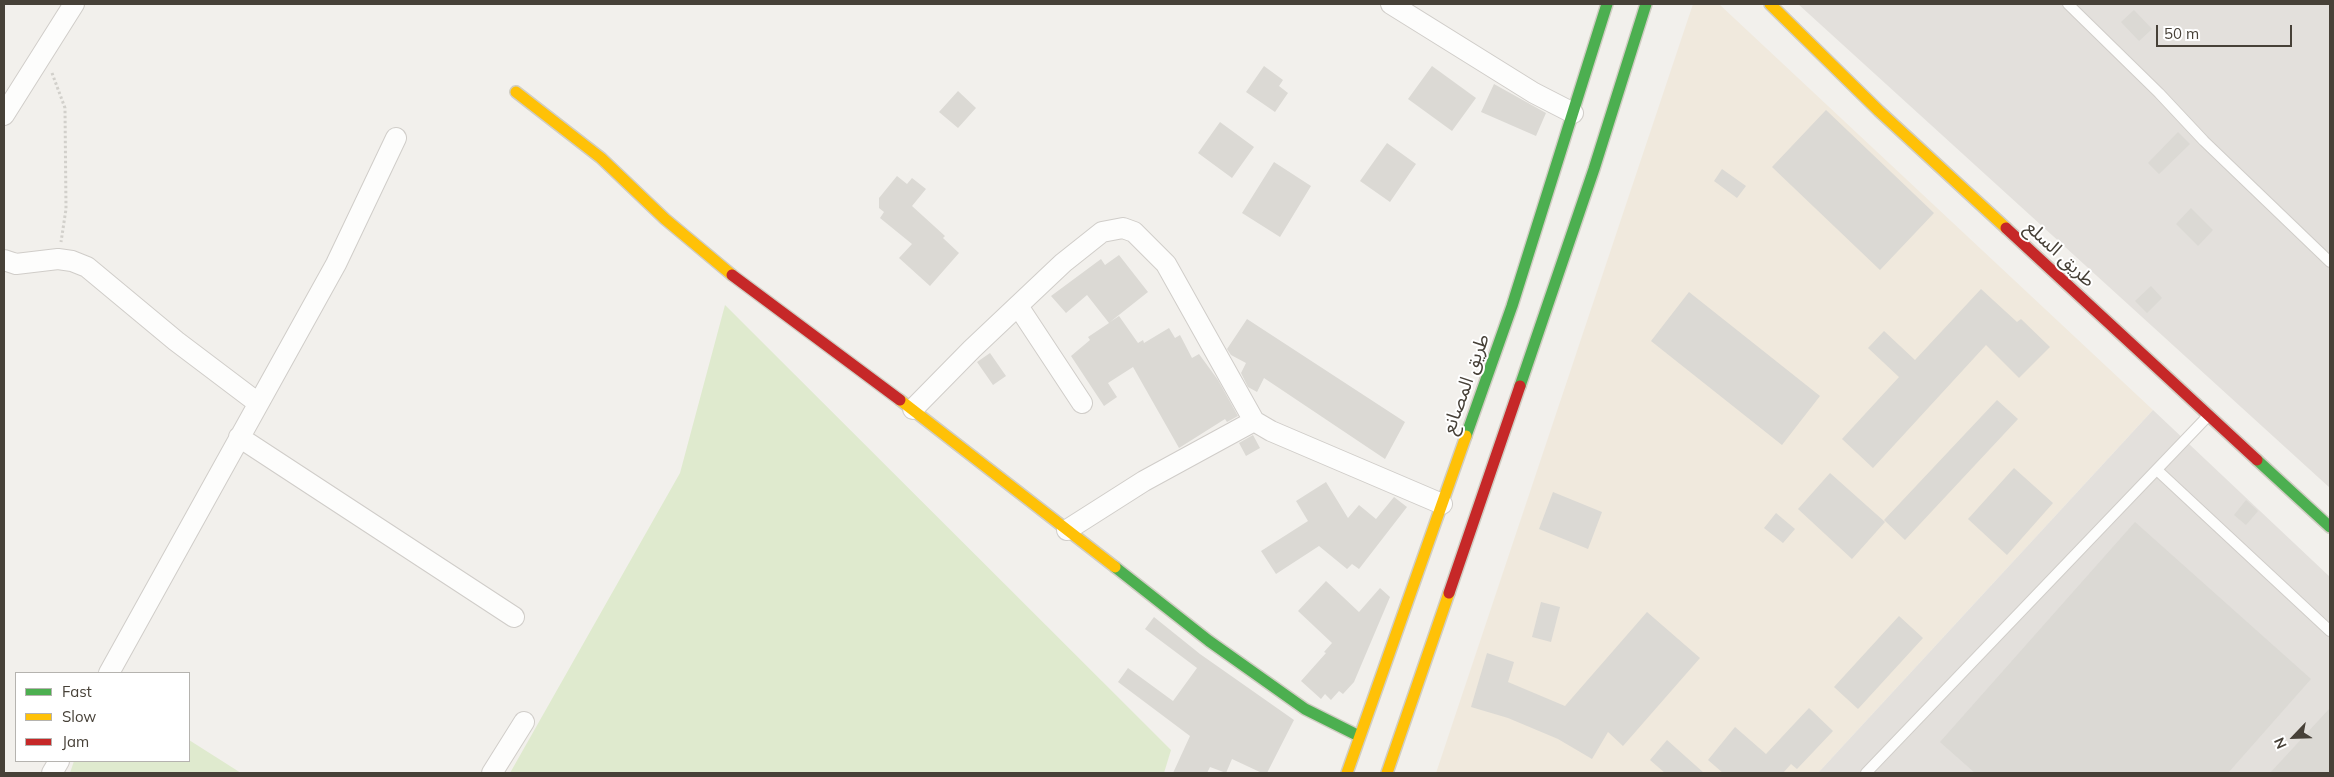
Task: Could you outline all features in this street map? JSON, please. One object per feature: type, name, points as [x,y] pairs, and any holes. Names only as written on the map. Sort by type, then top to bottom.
[{"type":"street","points":[[4,115],[74,4]]},
{"type":"street","points":[[1391,4],[1534,93],[1573,113]]},
{"type":"street","name":"طريق المصانع","points":[[1347,773],[1512,306],[1607,4]]},
{"type":"street","points":[[1387,773],[1594,169],[1646,4]]},
{"type":"street","name":"طريق السلع","points":[[1770,4],[1879,111],[2330,526]]},
{"type":"street","points":[[516,92],[602,158],[665,219],[750,290],[913,409],[1209,641],[1306,709],[1359,736]]},
{"type":"street","points":[[110,672],[336,264],[396,138]]},
{"type":"street","points":[[913,409],[1063,263],[1102,232],[1123,228],[1134,232],[1166,264],[1254,422],[1442,504]]},
{"type":"street","points":[[4,260],[16,264],[58,259],[72,261],[87,267],[176,341],[258,403]]},
{"type":"street","points":[[1018,306],[1082,403]]},
{"type":"street","points":[[1067,530],[1144,480],[1254,422]]},
{"type":"street","points":[[239,437],[514,617]]},
{"type":"street","points":[[492,773],[524,722]]},
{"type":"street","points":[[52,773],[58,762]]},
{"type":"lane","points":[[2068,4],[2160,93],[2204,141],[2330,262]]},
{"type":"lane","points":[[1866,773],[2209,415]]},
{"type":"lane","points":[[2156,470],[2330,631]]},
{"type":"path","points":[[53,75],[65,108],[66,209],[58,259]]},
{"type":"shaded area","points":[[1693,4],[1719,4],[2153,410],[1818,773],[1436,773]]},
{"type":"shaded area","points":[[1798,4],[2330,4],[2330,488]]},
{"type":"shaded area","points":[[2153,410],[2330,577],[2330,773],[1818,773]]},
{"type":"green space","points":[[725,305],[1171,750],[1164,773],[510,773],[680,473]]},
{"type":"green space","points":[[190,741],[241,773],[70,773],[74,762],[190,762]]},
{"type":"building","points":[[2134,10],[2152,29],[2139,41],[2121,22]]},
{"type":"building","points":[[1264,66],[1283,80],[1279,86],[1288,93],[1275,112],[1246,92]]},
{"type":"building","points":[[1432,66],[1476,98],[1452,131],[1408,99]]},
{"type":"building","points":[[1494,84],[1546,113],[1536,136],[1481,112]]},
{"type":"building","points":[[958,91],[976,108],[958,128],[939,112]]},
{"type":"building","points":[[1826,110],[1934,213],[1880,270],[1772,167]]},
{"type":"building","points":[[1220,122],[1254,147],[1232,178],[1198,153]]},
{"type":"building","points":[[2178,132],[2190,144],[2159,174],[2148,163]]},
{"type":"building","points":[[1387,143],[1416,164],[1390,202],[1360,181]]},
{"type":"building","points":[[1274,162],[1311,186],[1280,237],[1242,213]]},
{"type":"building","points":[[1722,169],[1746,186],[1737,198],[1714,181]]},
{"type":"building","points":[[897,176],[907,184],[912,178],[926,189],[912,206],[945,236],[943,238],[959,253],[930,286],[899,258],[912,244],[880,218],[884,212],[879,208],[879,198]]},
{"type":"building","points":[[2191,208],[2213,230],[2198,246],[2176,224]]},
{"type":"building","points":[[1119,255],[1148,292],[1110,322],[1119,316],[1138,343],[1143,340],[1144,343],[1169,328],[1175,338],[1180,335],[1192,358],[1199,354],[1218,380],[1238,416],[1227,422],[1225,419],[1179,448],[1133,367],[1108,383],[1117,397],[1104,406],[1071,356],[1090,340],[1088,337],[1109,323],[1087,295],[1066,313],[1051,296],[1101,259],[1105,265]]},
{"type":"building","points":[[2151,286],[2162,298],[2147,313],[2135,301]]},
{"type":"building","points":[[1981,289],[2017,322],[2021,319],[2050,347],[2019,378],[1986,345],[1873,468],[1842,439],[1899,377],[1868,348],[1884,331],[1915,360]]},
{"type":"building","points":[[1689,292],[1820,396],[1782,445],[1651,341]]},
{"type":"building","points":[[1247,319],[1405,422],[1385,459],[1264,378],[1257,392],[1248,387],[1241,373],[1246,363],[1231,355],[1227,349]]},
{"type":"building","points":[[990,353],[1006,376],[993,385],[977,362]]},
{"type":"building","points":[[1997,400],[2018,419],[1905,540],[1884,520]]},
{"type":"building","points":[[1253,435],[1260,448],[1246,456],[1239,443]]},
{"type":"building","points":[[2014,468],[2053,503],[2007,555],[1968,519]]},
{"type":"building","points":[[1830,473],[1885,522],[1852,559],[1798,509]]},
{"type":"building","points":[[1326,482],[1348,518],[1359,505],[1376,519],[1394,497],[1407,507],[1359,569],[1352,564],[1347,569],[1319,546],[1276,574],[1261,551],[1308,521],[1296,501]]},
{"type":"building","points":[[1553,492],[1602,512],[1588,549],[1539,529]]},
{"type":"building","points":[[2246,500],[2258,511],[2246,525],[2234,515]]},
{"type":"building","points":[[1776,513],[1795,529],[1783,543],[1764,528]]},
{"type":"building","points":[[2135,522],[2311,679],[2228,773],[1975,773],[1940,742]]},
{"type":"building","points":[[1326,581],[1359,612],[1380,588],[1390,597],[1354,682],[1343,694],[1339,691],[1331,700],[1325,694],[1321,699],[1301,681],[1326,653],[1324,652],[1332,643],[1298,611]]},
{"type":"building","points":[[1541,602],[1560,607],[1551,642],[1532,637]]},
{"type":"building","points":[[1647,612],[1700,658],[1623,746],[1608,732],[1592,759],[1558,739],[1508,718],[1471,707],[1487,653],[1514,662],[1508,682],[1565,706]]},
{"type":"building","points":[[1899,616],[1923,638],[1858,709],[1834,687]]},
{"type":"building","points":[[1154,617],[1200,654],[1294,720],[1267,773],[1262,773],[1232,759],[1226,773],[1210,767],[1207,773],[1173,773],[1190,736],[1118,682],[1128,668],[1173,701],[1197,668],[1145,629]]},
{"type":"building","points":[[1809,708],[1833,731],[1797,769],[1791,764],[1783,773],[1723,773],[1708,760],[1735,727],[1766,754]]},
{"type":"building","points":[[2330,708],[2330,773],[2270,773]]},
{"type":"building","points":[[1667,740],[1704,773],[1665,773],[1650,760]]},
{"type":"traffic: fast","points":[[1466,436],[1512,306],[1607,4]]},
{"type":"traffic: fast","points":[[1520,386],[1594,169],[1646,4]]},
{"type":"traffic: fast","points":[[2257,460],[2330,527]]},
{"type":"traffic: fast","points":[[1115,567],[1209,641],[1305,709],[1359,736]]},
{"type":"traffic: slow","points":[[1770,4],[1879,111],[2006,228]]},
{"type":"traffic: slow","points":[[516,92],[601,158],[665,219],[732,275]]},
{"type":"traffic: slow","points":[[900,400],[1115,567]]},
{"type":"traffic: slow","points":[[1347,773],[1466,436]]},
{"type":"traffic: slow","points":[[1387,773],[1449,593]]},
{"type":"traffic: jam","points":[[2006,228],[2257,460]]},
{"type":"traffic: jam","points":[[732,275],[900,400]]},
{"type":"traffic: jam","points":[[1449,593],[1520,386]]}]
